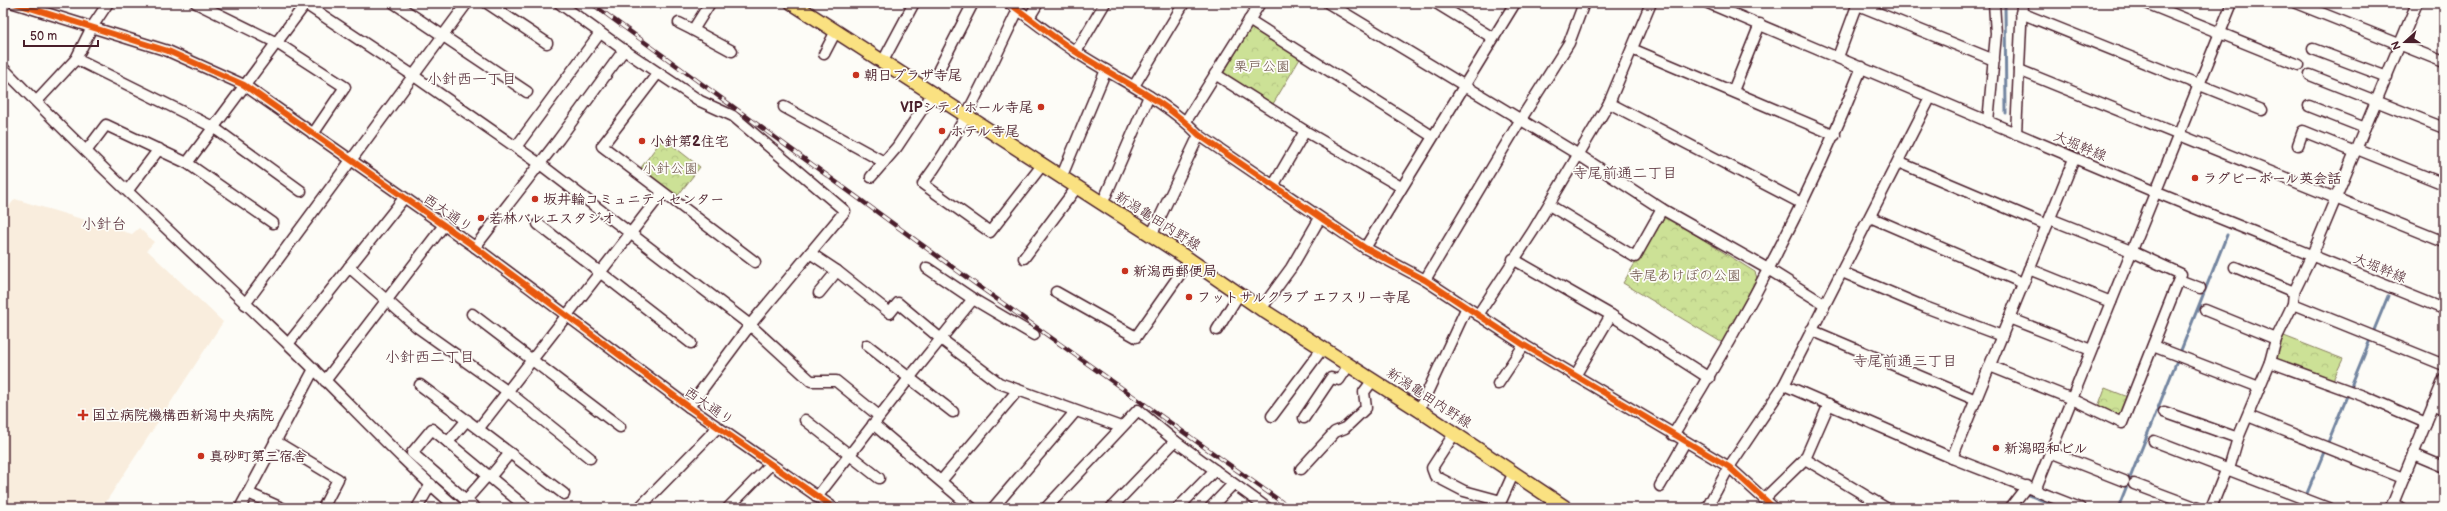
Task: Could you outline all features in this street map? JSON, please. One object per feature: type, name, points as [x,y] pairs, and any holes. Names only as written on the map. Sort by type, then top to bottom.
[{"type":"main road","name":"新潟亀田内野線","points":[[792,3],[1190,260],[1261,309],[1419,410],[1566,508]]},
{"type":"street","name":"西大通り","points":[[14,3],[168,51],[244,85],[475,247],[689,407],[834,508]]},
{"type":"street","points":[[37,100],[76,59],[92,27],[108,3]]},
{"type":"street","points":[[196,3],[277,43],[345,87],[313,134]]},
{"type":"street","points":[[188,163],[305,3],[414,76],[540,164],[750,325],[811,381],[836,381],[941,481],[972,508]]},
{"type":"street","points":[[394,3],[527,92]]},
{"type":"street","points":[[245,304],[467,3]]},
{"type":"street","points":[[487,3],[546,43]]},
{"type":"street","points":[[559,3],[624,50],[700,101],[733,116],[845,211],[750,325],[689,407]]},
{"type":"street","points":[[693,30],[710,3]]},
{"type":"street","points":[[883,61],[914,3]]},
{"type":"street","points":[[939,69],[973,3]]},
{"type":"street","points":[[1009,3],[1076,52],[1134,86],[1186,121],[1199,135],[1365,248],[1425,280],[1466,309],[1524,345],[1729,467],[1774,508]]},
{"type":"street","points":[[1029,18],[1038,3]]},
{"type":"street","points":[[1076,52],[1105,3]]},
{"type":"street","points":[[1134,86],[1184,3]]},
{"type":"street","points":[[1186,121],[1260,3]]},
{"type":"street","points":[[1328,3],[1580,154],[1662,209],[1768,269],[1824,304]]},
{"type":"street","points":[[1436,3],[1493,38]]},
{"type":"street","points":[[1365,248],[1514,3]]},
{"type":"street","points":[[1425,280],[1521,119],[1569,43],[1584,3]]},
{"type":"street","points":[[1478,316],[1513,259],[1549,205],[1610,103],[1651,3]]},
{"type":"street","name":"大堀幹線","points":[[1708,3],[1862,67],[1930,98],[2074,159],[2444,309]]},
{"type":"street","points":[[1988,122],[1996,34],[1994,3]]},
{"type":"street","points":[[2146,3],[2299,65]]},
{"type":"street","points":[[2010,508],[2031,488],[2050,452],[2232,3]]},
{"type":"street","points":[[2296,3],[2444,62]]},
{"type":"street","points":[[2211,508],[2225,473],[2229,469],[2238,438],[2270,362],[2276,339],[2293,304],[2294,292],[2312,255],[2418,3]]},
{"type":"street","points":[[1838,57],[1858,4],[1994,60]]},
{"type":"street","points":[[2016,134],[2021,8],[2262,110]]},
{"type":"street","points":[[1018,10],[966,115],[940,162],[923,184],[990,232],[1042,164]]},
{"type":"street","points":[[1249,20],[1432,136]]},
{"type":"street","points":[[679,23],[732,51]]},
{"type":"street","points":[[1733,91],[1760,24]]},
{"type":"street","points":[[824,54],[836,32]]},
{"type":"street","points":[[516,147],[600,33]]},
{"type":"street","points":[[1632,48],[1835,135]]},
{"type":"street","points":[[2313,49],[2387,77]]},
{"type":"street","points":[[475,247],[540,164],[624,50]]},
{"type":"street","points":[[76,59],[213,127],[301,191]]},
{"type":"street","points":[[1673,435],[1709,378],[1768,269],[1835,135],[1862,67]]},
{"type":"street","points":[[3,68],[128,190],[172,236],[288,344],[367,425],[457,508]]},
{"type":"street","points":[[1061,178],[1106,70]]},
{"type":"street","points":[[2019,70],[2444,242]]},
{"type":"street","points":[[658,73],[602,146],[755,262]]},
{"type":"street","points":[[1216,74],[1305,131],[1401,187]]},
{"type":"street","points":[[2310,75],[2444,128]]},
{"type":"street","points":[[870,178],[898,147],[933,93]]},
{"type":"street","points":[[1102,204],[1149,96]]},
{"type":"street","points":[[1707,508],[1729,467],[1784,385],[1930,98]]},
{"type":"street","points":[[1610,103],[1801,203]]},
{"type":"street","points":[[2309,106],[2365,128]]},
{"type":"street","points":[[784,107],[884,162]]},
{"type":"street","points":[[87,150],[106,125],[188,163],[273,223]]},
{"type":"street","points":[[1273,186],[1305,131]]},
{"type":"street","points":[[2298,145],[2303,131],[2444,184]]},
{"type":"street","points":[[1151,236],[1199,135]]},
{"type":"street","points":[[128,190],[159,149]]},
{"type":"street","points":[[1952,458],[2074,159]]},
{"type":"street","points":[[1898,162],[2048,222],[2132,251],[2181,274],[2122,423],[2072,399],[1990,366]]},
{"type":"street","points":[[1024,258],[1077,187]]},
{"type":"street","points":[[479,428],[662,192]]},
{"type":"street","points":[[288,344],[404,198]]},
{"type":"street","points":[[1549,205],[1635,256],[1662,209]]},
{"type":"street","points":[[1870,217],[2023,283]]},
{"type":"street","points":[[1261,309],[1291,268],[1320,218]]},
{"type":"street","points":[[538,224],[691,343]]},
{"type":"street","points":[[325,381],[444,225]]},
{"type":"street","points":[[810,253],[837,271],[890,313],[898,303],[941,339],[999,383],[1075,412],[1122,427]]},
{"type":"street","points":[[1513,259],[1611,315],[1709,378]]},
{"type":"street","points":[[1056,292],[1136,337],[1190,260]]},
{"type":"street","points":[[2235,267],[2294,292]]},
{"type":"street","points":[[349,268],[417,327],[507,392],[590,458]]},
{"type":"street","points":[[927,268],[973,299],[1034,335]]},
{"type":"street","points":[[2029,269],[2111,302]]},
{"type":"street","points":[[819,293],[837,271]]},
{"type":"street","points":[[1842,272],[1932,310],[2002,336]]},
{"type":"street","points":[[2179,280],[2200,288]]},
{"type":"street","points":[[1217,330],[1239,294]]},
{"type":"street","points":[[818,497],[876,420],[973,299]]},
{"type":"street","points":[[2293,304],[2444,365]]},
{"type":"street","points":[[1419,410],[1466,309]]},
{"type":"street","points":[[2205,310],[2276,339]]},
{"type":"street","points":[[472,314],[620,427]]},
{"type":"street","points":[[1575,376],[1611,315]]},
{"type":"street","points":[[2009,318],[2091,350]]},
{"type":"street","points":[[1811,330],[1976,400]]},
{"type":"street","points":[[867,345],[953,412]]},
{"type":"street","points":[[1498,384],[1524,345]]},
{"type":"street","points":[[2153,346],[2259,387]]},
{"type":"street","points":[[1272,416],[1322,349]]},
{"type":"street","points":[[2270,362],[2366,397],[2426,423]]},
{"type":"street","points":[[1304,418],[1331,378],[1339,380],[1349,365]]},
{"type":"street","points":[[240,508],[314,370]]},
{"type":"street","points":[[2402,508],[2391,506],[2444,379]]},
{"type":"street","points":[[1300,469],[1335,432],[1345,428],[1366,408],[1364,392],[1373,380]]},
{"type":"street","points":[[420,385],[479,428],[564,494]]},
{"type":"street","points":[[1784,385],[1952,458],[2080,508]]},
{"type":"street","points":[[941,481],[1018,390]]},
{"type":"street","points":[[1764,499],[1805,459],[1829,404]]},
{"type":"street","points":[[2433,404],[2444,409]]},
{"type":"street","points":[[1046,508],[1138,410],[1176,441],[1265,507]]},
{"type":"street","points":[[993,508],[1075,412]]},
{"type":"street","points":[[2164,412],[2238,438]]},
{"type":"street","points":[[2248,416],[2403,478]]},
{"type":"street","points":[[448,442],[467,420]]},
{"type":"street","points":[[805,420],[879,478]]},
{"type":"street","points":[[638,508],[718,427]]},
{"type":"street","points":[[475,508],[412,453],[432,429],[527,508]]},
{"type":"street","points":[[1454,434],[1432,468],[1435,476],[1464,491],[1501,501],[1514,472]]},
{"type":"street","points":[[275,441],[338,479],[323,508]]},
{"type":"street","points":[[1111,508],[1176,441]]},
{"type":"street","points":[[2154,441],[2328,508]]},
{"type":"street","points":[[1660,486],[1685,442]]},
{"type":"street","points":[[2050,452],[2198,508]]},
{"type":"street","points":[[466,500],[510,453]]},
{"type":"street","points":[[2413,454],[2444,467]]},
{"type":"street","points":[[1805,459],[1886,508]]},
{"type":"street","points":[[728,508],[771,464]]},
{"type":"street","points":[[1178,508],[1215,470]]},
{"type":"street","points":[[417,508],[431,484]]},
{"type":"street","points":[[1210,508],[1233,484]]},
{"type":"street","points":[[248,493],[282,508]]},
{"type":"shaded area","name":"国立病院機構西新潟中央病院","points":[[15,199],[132,234],[139,228],[154,242],[147,250],[223,322],[102,508],[3,508],[3,214]]},
{"type":"green space","name":"栗戸公園","points":[[1251,28],[1301,57],[1273,104],[1223,74]]},
{"type":"green space","name":"小針公園","points":[[663,138],[700,167],[676,198],[640,169]]},
{"type":"green space","name":"寺尾あけぼの公園","points":[[1667,217],[1755,272],[1757,278],[1725,339],[1721,342],[1623,283],[1662,219]]},
{"type":"green space","points":[[2284,336],[2343,359],[2332,382],[2278,361],[2276,355]]},
{"type":"green space","points":[[2105,388],[2128,397],[2121,414],[2116,416],[2098,407]]},
{"type":"waterway","points":[[2005,3],[2006,113]]},
{"type":"waterway","points":[[2118,508],[2227,235]]},
{"type":"waterway","points":[[2301,508],[2388,296]]},
{"type":"waterway","points":[[2026,494],[2062,508]]},
{"type":"railway","points":[[591,3],[977,285],[1290,508]]},
{"type":"cycle path","points":[[14,3],[168,51],[244,85],[475,247],[689,407],[834,508]]},
{"type":"cycle path","points":[[1009,3],[1076,52],[1156,100],[1185,122],[1199,135],[1365,248],[1425,280],[1524,345],[1729,467],[1774,508]]},
{"type":"place","name":"朝日プラザ寺尾","points":[[856,75]]},
{"type":"place","name":"VIPシティホール寺尾","points":[[1041,107]]},
{"type":"place","name":"ホテル寺尾","points":[[942,131]]},
{"type":"place","name":"小針第2住宅","points":[[642,141]]},
{"type":"place","name":"ラグビーボール英会話","points":[[2195,178]]},
{"type":"place","name":"坂井輪コミュニティセンター","points":[[535,199]]},
{"type":"place","name":"若林バレエスタジオ","points":[[481,218]]},
{"type":"place","name":"新潟西郵便局","points":[[1125,271]]},
{"type":"place","name":"フットサルクラブ エフスリー寺尾","points":[[1189,297]]},
{"type":"place","name":"国立病院機構西新潟中央病院","points":[[83,415]]},
{"type":"place","name":"新潟昭和ビル","points":[[1996,448]]},
{"type":"place","name":"真砂町第三宿舎","points":[[201,456]]},
{"type":"district","name":"小針西一丁目","points":[[472,79]]},
{"type":"district","name":"寺尾前通二丁目","points":[[1625,173]]},
{"type":"district","name":"小針台","points":[[104,224]]},
{"type":"district","name":"小針西二丁目","points":[[430,357]]},
{"type":"district","name":"寺尾前通三丁目","points":[[1905,361]]}]
